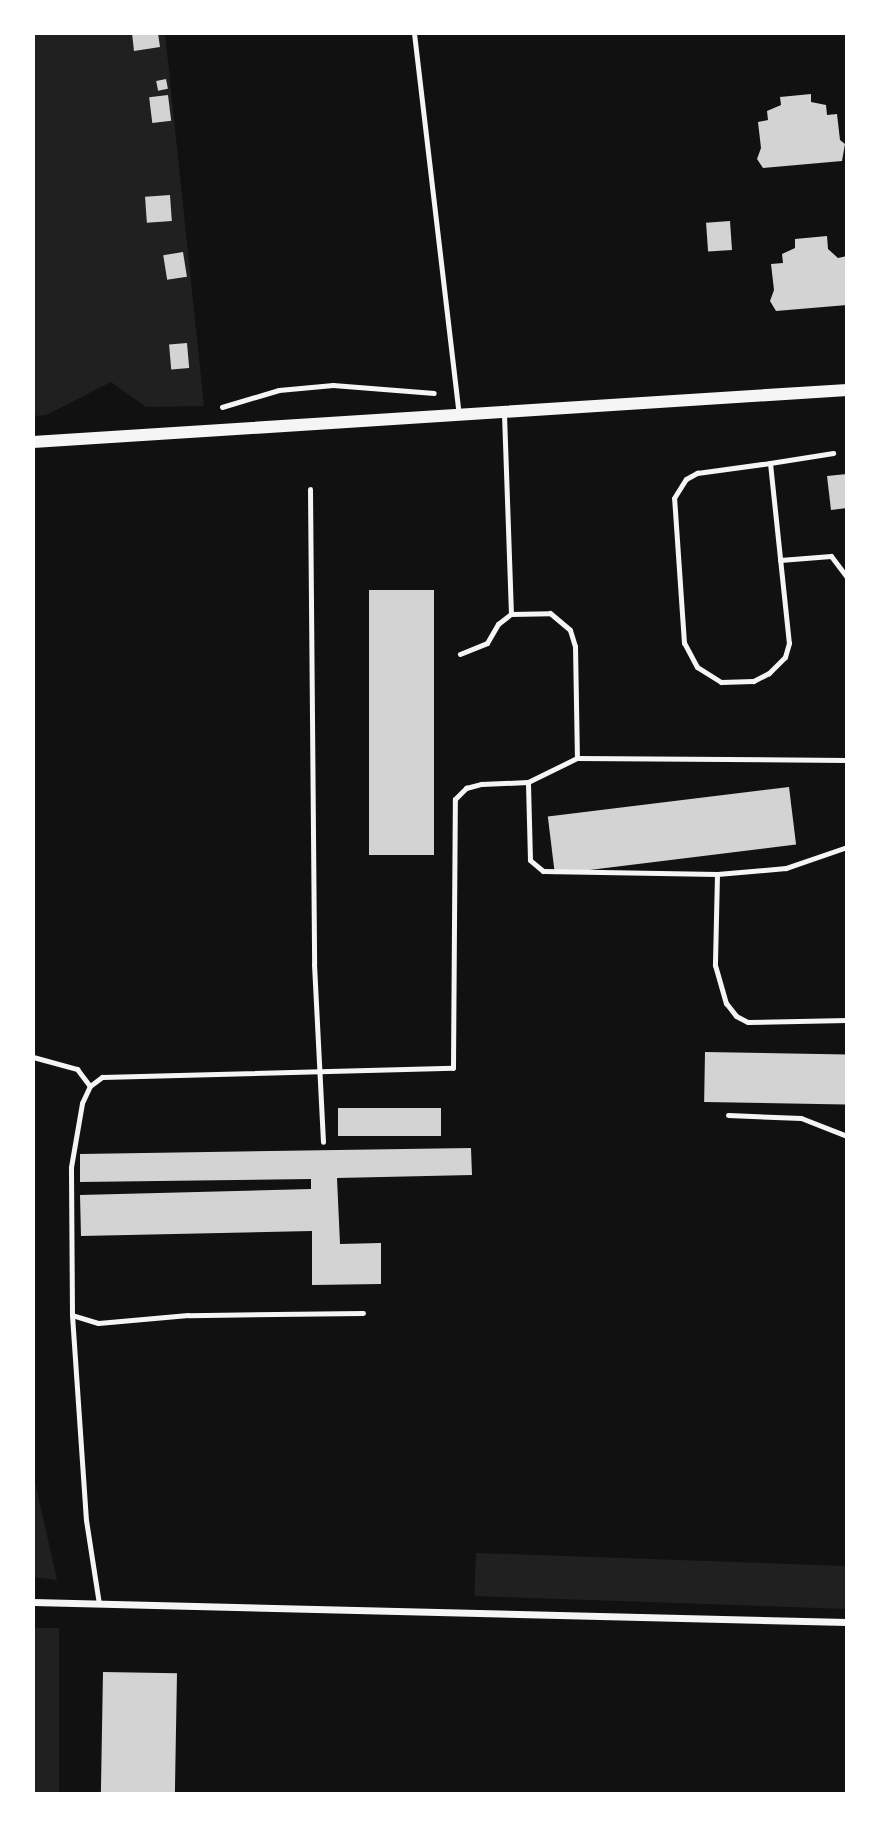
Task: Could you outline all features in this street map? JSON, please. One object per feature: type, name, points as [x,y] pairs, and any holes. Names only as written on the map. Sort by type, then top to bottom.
[{"type":"street","points":[[33,442],[847,390]]},
{"type":"street","points":[[33,1602],[847,1622]]},
{"type":"lane","points":[[414,33],[458,416]]},
{"type":"lane","points":[[504,413],[511,614]]},
{"type":"lane","points":[[770,463],[789,643],[779,667],[753,681],[721,682],[706,676],[684,643],[674,498],[686,479],[697,473],[833,453]]},
{"type":"lane","points":[[310,489],[314,964],[323,1074],[323,1142]]},
{"type":"lane","points":[[780,560],[831,556],[847,577]]},
{"type":"lane","points":[[460,654],[487,643],[498,624],[511,614],[550,613],[570,630],[575,646],[577,758]]},
{"type":"lane","points":[[99,1604],[86,1520],[72,1315],[71,1167],[90,1086],[102,1077],[453,1069],[455,799],[466,788],[481,784],[528,782],[577,758],[847,760]]},
{"type":"lane","points":[[528,782],[530,860],[543,871],[717,874],[786,868],[847,847]]},
{"type":"lane","points":[[717,874],[715,965],[726,1003],[736,1016],[748,1022],[847,1020]]},
{"type":"lane","points":[[33,1057],[77,1069],[90,1086]]},
{"type":"lane","points":[[728,1115],[801,1118],[847,1136]]},
{"type":"lane","points":[[72,1315],[98,1323],[188,1315],[363,1313]]},
{"type":"shaded area","points":[[33,33],[165,33],[204,406],[146,407],[111,382],[46,415],[33,416]]},
{"type":"shaded area","points":[[33,1473],[57,1580],[33,1577]]},
{"type":"shaded area","points":[[476,1553],[847,1566],[845,1609],[474,1596]]},
{"type":"shaded area","points":[[33,1628],[59,1628],[59,1794],[33,1794]]},
{"type":"building","points":[[132,33],[158,33],[160,47],[134,51]]},
{"type":"building","points":[[166,79],[168,89],[158,91],[156,81]]},
{"type":"building","points":[[811,94],[811,102],[826,105],[827,115],[837,114],[840,140],[845,144],[842,161],[763,168],[757,159],[761,148],[758,122],[768,120],[767,111],[781,105],[780,97]]},
{"type":"building","points":[[168,95],[171,121],[152,123],[149,97]]},
{"type":"building","points":[[170,195],[172,221],[147,223],[145,197]]},
{"type":"building","points":[[730,221],[732,250],[708,252],[706,223]]},
{"type":"building","points":[[827,236],[828,249],[838,258],[847,256],[847,305],[776,311],[770,301],[774,290],[771,264],[783,263],[782,254],[795,248],[795,239]]},
{"type":"building","points":[[183,252],[187,277],[167,280],[163,255]]},
{"type":"building","points":[[187,343],[189,368],[171,369],[169,345]]},
{"type":"building","points":[[847,474],[847,508],[831,510],[827,476]]},
{"type":"building","points":[[369,590],[434,590],[434,855],[369,855]]},
{"type":"building","points":[[789,787],[796,845],[555,874],[548,817]]},
{"type":"building","points":[[705,1052],[847,1054],[846,1104],[704,1102]]},
{"type":"building","points":[[338,1108],[441,1108],[441,1136],[338,1136]]},
{"type":"building","points":[[471,1148],[472,1175],[337,1178],[340,1244],[381,1243],[381,1284],[312,1285],[312,1231],[81,1236],[80,1195],[311,1189],[311,1179],[80,1182],[80,1154]]},
{"type":"building","points":[[103,1672],[177,1673],[175,1794],[101,1794]]}]
